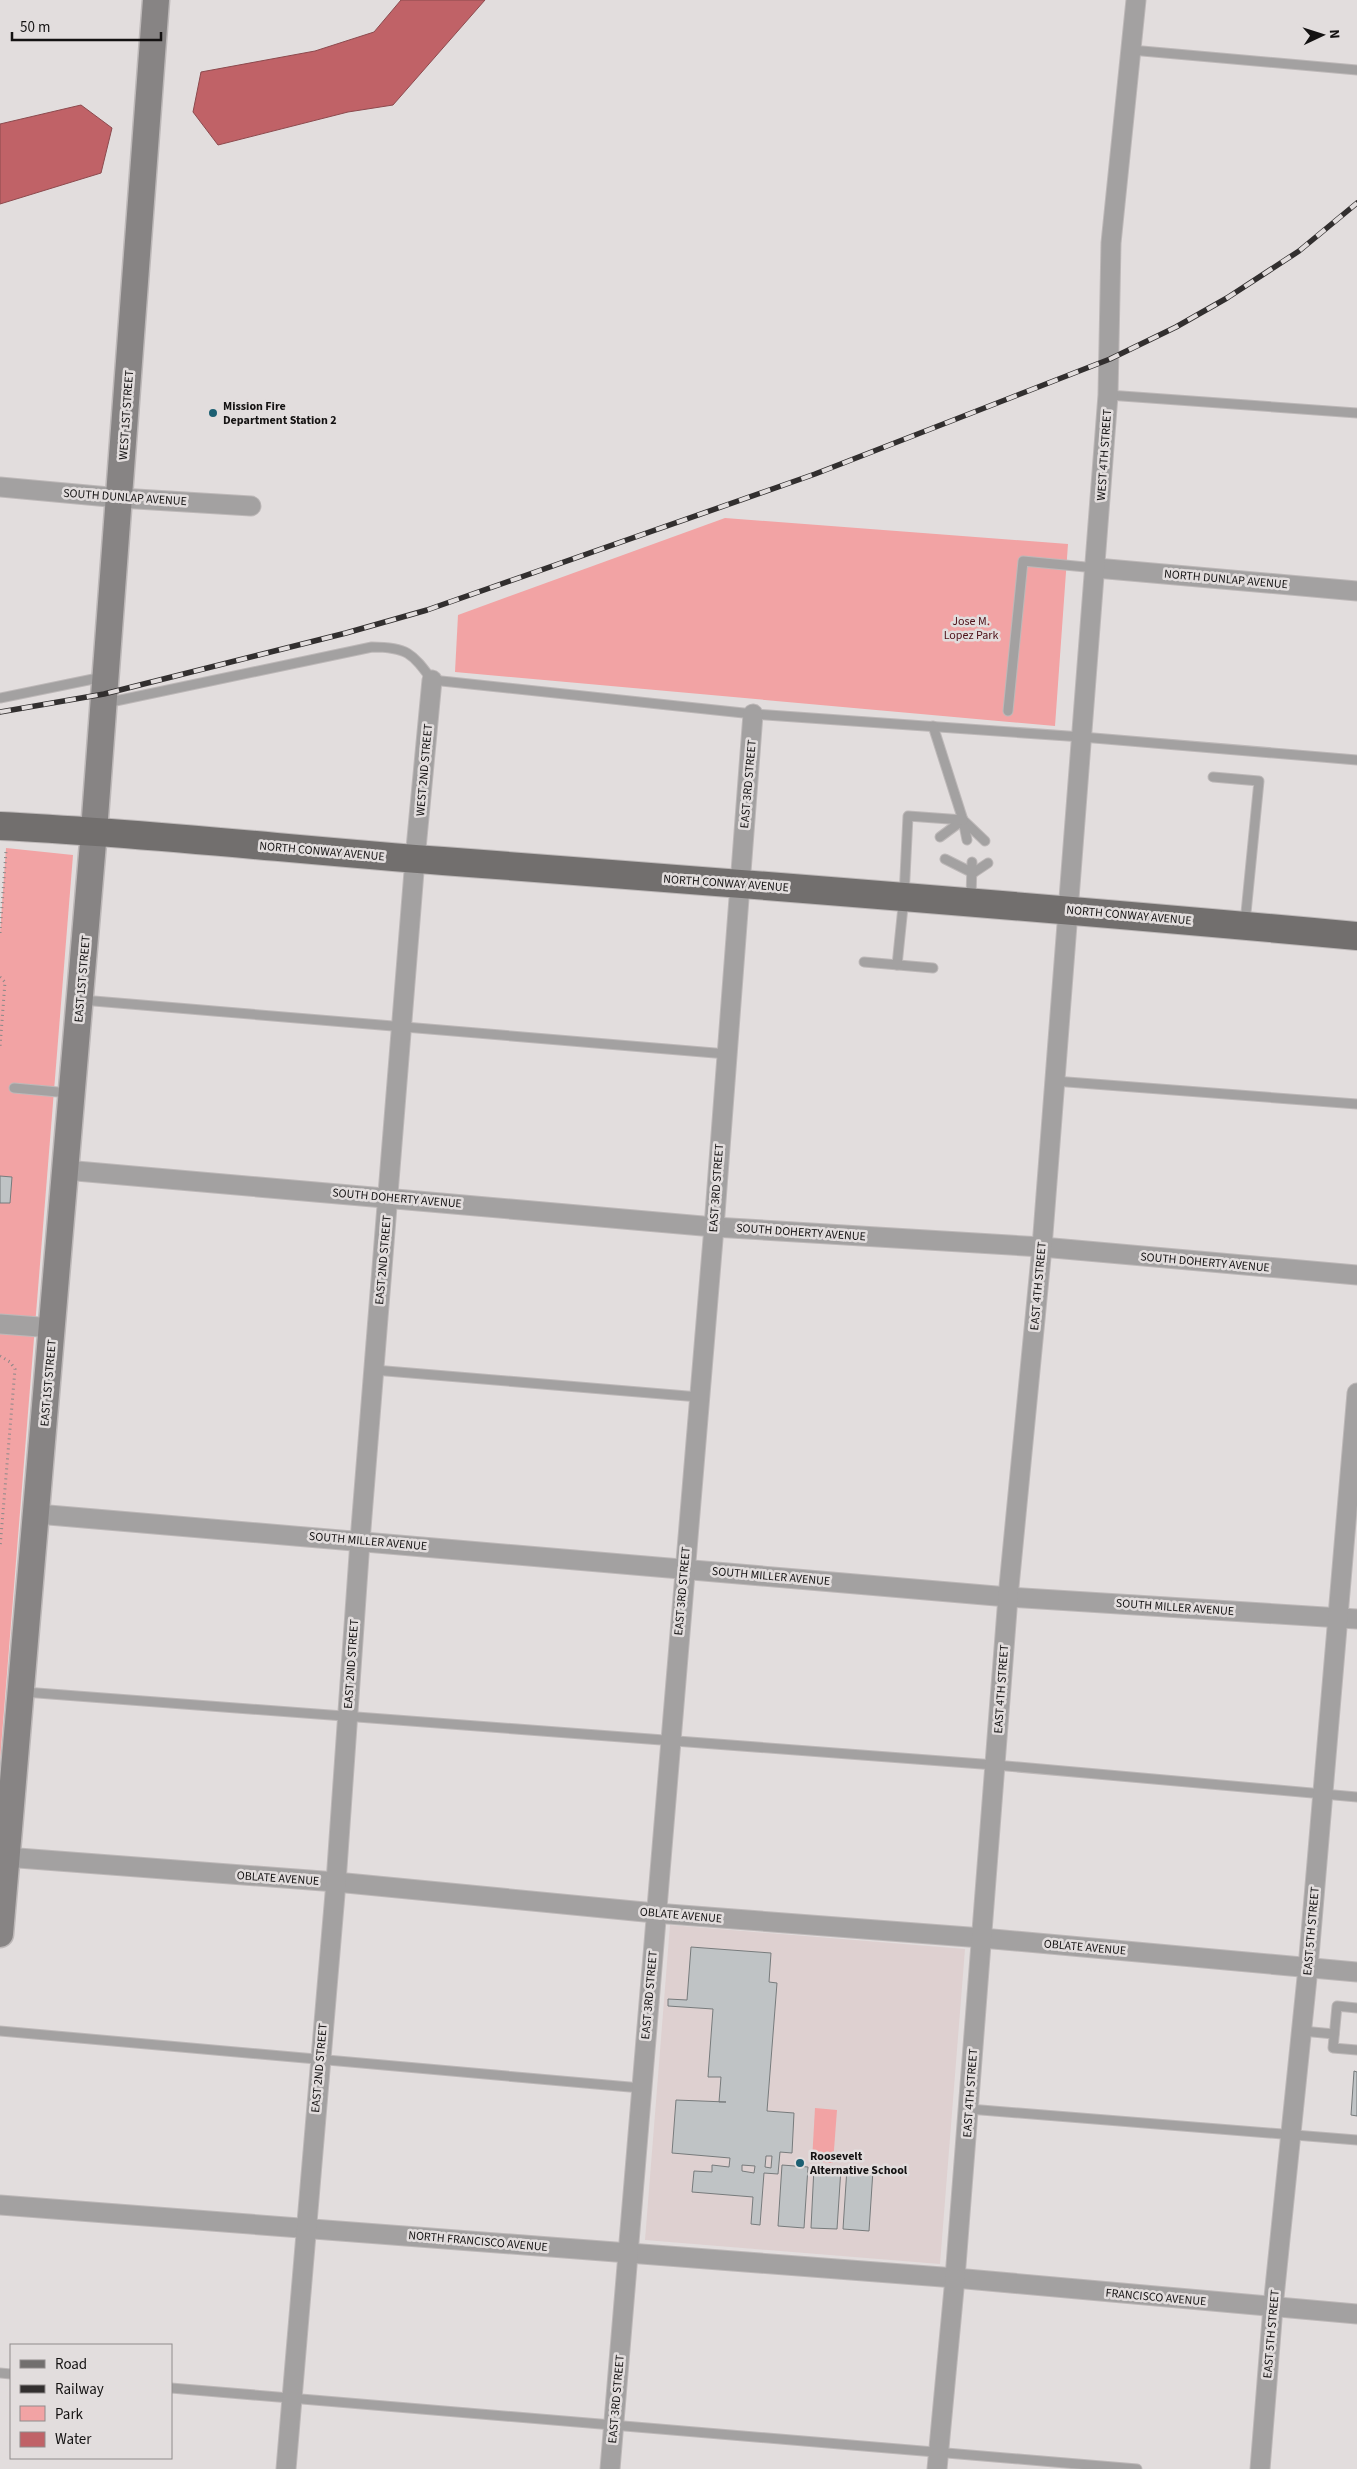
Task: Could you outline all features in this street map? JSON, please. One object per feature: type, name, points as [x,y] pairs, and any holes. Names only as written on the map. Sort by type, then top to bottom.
[{"type":"main road","name":"NORTH CONWAY AVENUE","points":[[3,839],[94,831],[416,859],[1068,910],[1357,936]]},
{"type":"street","name":"WEST 1ST STREET","points":[[94,831],[156,0]]},
{"type":"street","name":"WEST 4TH STREET","points":[[1068,910],[1108,396],[1112,243],[1136,0]]},
{"type":"street","name":"SOUTH DUNLAP AVENUE","points":[[0,487],[120,498],[251,506]]},
{"type":"street","name":"NORTH DUNLAP AVENUE","points":[[1096,568],[1357,591]]},
{"type":"street","name":"WEST 2ND STREET","points":[[416,859],[432,680]]},
{"type":"street","name":"EAST 3RD STREET","points":[[610,2469],[655,1913],[714,1227],[754,714]]},
{"type":"street","name":"EAST 1ST STREET","points":[[0,1934],[7,1779],[22,1692],[94,831]]},
{"type":"street","name":"EAST 2ND STREET","points":[[286,2469],[305,2227],[336,1882],[360,1540],[416,859]]},
{"type":"street","name":"EAST 4TH STREET","points":[[937,2460],[955,2278],[1008,1596],[1042,1247],[1068,910]]},
{"type":"street","name":"SOUTH DOHERTY AVENUE","points":[[65,1170],[714,1227],[1042,1247],[1357,1275]]},
{"type":"street","points":[[0,1324],[53,1328]]},
{"type":"street","name":"EAST 5TH STREET","points":[[1260,2469],[1273,2307],[1302,2031],[1324,1794],[1348,1618],[1357,1393]]},
{"type":"street","name":"SOUTH MILLER AVENUE","points":[[37,1514],[1008,1596],[1348,1618]]},
{"type":"street","name":"OBLATE AVENUE","points":[[5,1856],[336,1882],[655,1913],[982,1938],[1357,1972]]},
{"type":"street","name":"NORTH FRANCISCO AVENUE","points":[[0,2205],[955,2278]]},
{"type":"street","name":"FRANCISCO AVENUE","points":[[955,2278],[1357,2314]]},
{"type":"lane","points":[[1131,50],[1357,70]]},
{"type":"lane","points":[[1108,396],[1357,413]]},
{"type":"lane","points":[[1008,711],[1023,561],[1096,568]]},
{"type":"lane","points":[[103,704],[372,647],[392,647],[414,655],[432,680],[754,714],[1082,737],[1357,760]]},
{"type":"lane","points":[[0,698],[105,676]]},
{"type":"lane","points":[[933,726],[963,820],[967,840]]},
{"type":"lane","points":[[1213,777],[1260,781],[1245,926]]},
{"type":"lane","points":[[897,965],[904,897],[908,816],[963,820],[985,841]]},
{"type":"lane","points":[[940,837],[963,820]]},
{"type":"lane","points":[[945,859],[973,872]]},
{"type":"lane","points":[[970,902],[972,862]]},
{"type":"lane","points":[[973,872],[988,863]]},
{"type":"lane","points":[[864,962],[933,968]]},
{"type":"lane","points":[[80,1000],[726,1054]]},
{"type":"lane","points":[[1054,1081],[1357,1104]]},
{"type":"lane","points":[[14,1088],[72,1093]]},
{"type":"lane","points":[[374,1370],[699,1397]]},
{"type":"lane","points":[[22,1692],[995,1765],[1357,1797]]},
{"type":"lane","points":[[1357,2008],[1336,2006],[1333,2048],[1357,2050]]},
{"type":"lane","points":[[0,2031],[641,2088]]},
{"type":"lane","points":[[1302,2031],[1334,2034]]},
{"type":"lane","points":[[969,2109],[1357,2140]]},
{"type":"lane","points":[[172,2388],[613,2426],[937,2460],[1137,2469]]},
{"type":"path","points":[[0,933],[3,839]]},
{"type":"path","points":[[0,977],[5,982],[0,1047]]},
{"type":"path","points":[[0,1356],[10,1362],[15,1369],[0,1548]]},
{"type":"shaded area","name":"Roosevelt Alternative School","points":[[670,1925],[965,1949],[940,2264],[645,2240]]},
{"type":"green space","name":"Jose M. Lopez Park","points":[[725,518],[1068,544],[1055,726],[455,672],[458,615]]},
{"type":"green space","points":[[6,848],[73,855],[0,1760],[0,933]]},
{"type":"green space","points":[[815,2108],[837,2110],[833,2163],[812,2161]]},
{"type":"water","points":[[401,0],[485,0],[393,105],[348,112],[218,145],[193,112],[201,72],[315,51],[374,32]]},
{"type":"water","points":[[81,105],[112,128],[101,173],[0,204],[0,124]]},
{"type":"building","points":[[0,1176],[12,1177],[10,1203],[0,1203]]},
{"type":"building","points":[[691,1947],[771,1953],[769,1982],[777,1983],[767,2111],[794,2113],[792,2153],[780,2152],[778,2174],[764,2173],[760,2225],[751,2224],[753,2197],[692,2192],[694,2171],[712,2172],[712,2165],[729,2167],[730,2158],[672,2153],[676,2100],[719,2102],[721,2077],[708,2077],[713,2009],[668,2006],[668,1999],[687,2000]],"holes":[[[766,2156],[772,2156],[771,2168],[765,2167]],[[742,2165],[755,2166],[754,2173],[742,2171]]]},
{"type":"building","points":[[1354,2071],[1357,2072],[1357,2116],[1351,2115]]},
{"type":"building","points":[[782,2165],[808,2167],[804,2228],[778,2226]]},
{"type":"building","points":[[814,2167],[841,2168],[837,2229],[811,2228]]},
{"type":"building","points":[[847,2168],[873,2170],[869,2231],[843,2229]]},
{"type":"railway","points":[[0,712],[104,694],[346,633],[427,610],[815,474],[1110,359],[1176,327],[1227,298],[1299,251],[1357,203]]},
{"type":"place","name":"Mission Fire Department Station 2","points":[[213,413]]},
{"type":"place","name":"Roosevelt Alternative School","points":[[800,2163]]}]
